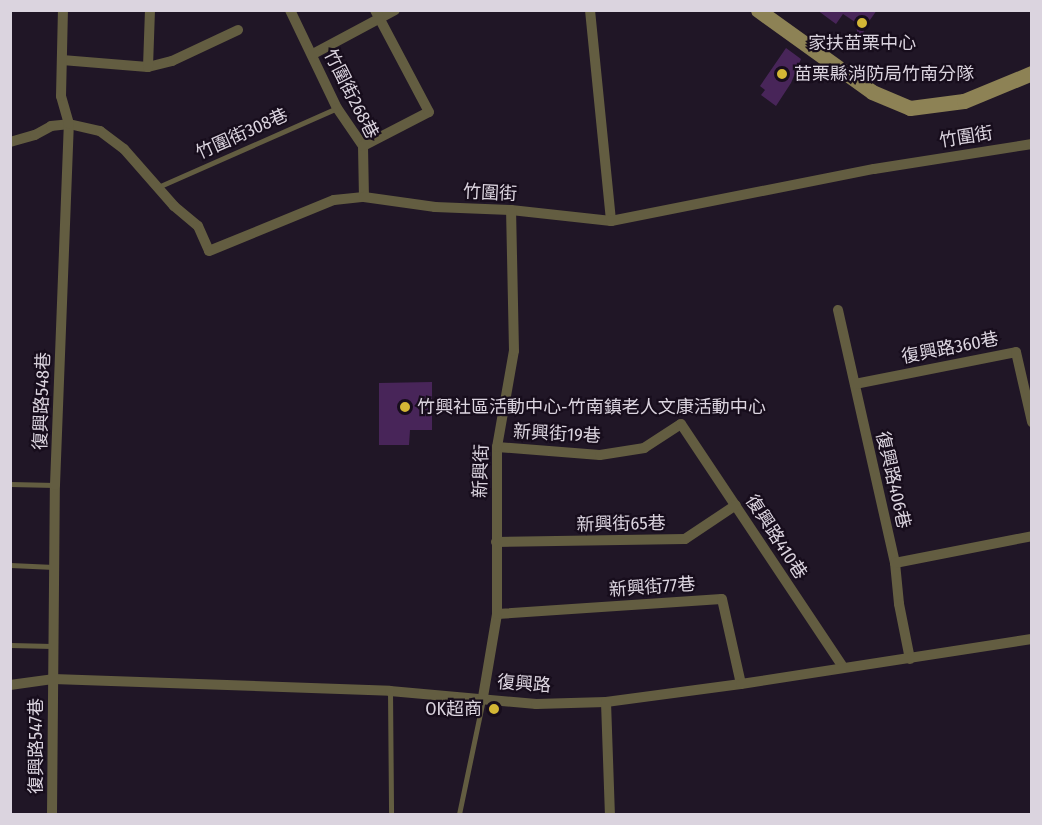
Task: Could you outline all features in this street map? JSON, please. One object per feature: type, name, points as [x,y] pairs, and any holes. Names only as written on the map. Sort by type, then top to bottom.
[{"type":"street","name":"復興路548巷","points":[[53,679],[55,485],[69,124],[61,96],[63,10]]},
{"type":"street","points":[[148,67],[150,10]]},
{"type":"street","name":"竹圍街268巷","points":[[290,10],[338,108],[363,146],[364,197]]},
{"type":"street","points":[[313,54],[377,15],[395,10]]},
{"type":"street","points":[[590,10],[611,221]]},
{"type":"street","points":[[758,10],[872,92],[910,108],[964,101],[1032,73]]},
{"type":"street","points":[[363,146],[429,112],[377,15]]},
{"type":"street","points":[[62,60],[148,67],[172,61],[238,30]]},
{"type":"street","name":"竹圍街","points":[[10,142],[35,135],[51,126],[69,124],[100,131],[124,149],[174,206],[198,226],[209,252],[334,200],[364,197],[435,207],[511,210],[611,221],[874,169],[1032,144]]},
{"type":"street","name":"新興街","points":[[483,697],[497,614],[497,447],[513,351],[511,210]]},
{"type":"street","name":"復興路406巷","points":[[838,310],[895,563],[899,604],[910,659]]},
{"type":"street","name":"復興路360巷","points":[[855,384],[1016,352],[1032,422]]},
{"type":"street","name":"新興街19巷","points":[[497,447],[600,455],[644,448],[681,424]]},
{"type":"street","name":"復興路410巷","points":[[681,424],[843,667]]},
{"type":"street","name":"新興街65巷","points":[[496,542],[685,539],[736,506]]},
{"type":"street","points":[[895,563],[1032,536]]},
{"type":"street","name":"新興街77巷","points":[[497,614],[722,599],[741,684]]},
{"type":"street","name":"復興路","points":[[10,685],[53,679],[390,691],[483,697],[536,704],[606,702],[741,684],[1032,639]]},
{"type":"street","name":"復興路547巷","points":[[52,814],[53,679]]},
{"type":"street","points":[[606,702],[610,814]]},
{"type":"lane","name":"竹圍街308巷","points":[[158,187],[338,108]]},
{"type":"lane","points":[[10,484],[55,485]]},
{"type":"lane","points":[[10,565],[54,567]]},
{"type":"lane","points":[[10,645],[52,646]]},
{"type":"lane","points":[[390,691],[391,814]]},
{"type":"lane","points":[[459,814],[483,697]]},
{"type":"building","name":"家扶苗栗中心","points":[[817,10],[877,10],[865,27],[860,44],[855,22],[843,14],[836,24]]},
{"type":"building","name":"苗栗縣消防局竹南分隊","points":[[786,48],[801,59],[791,83],[776,106],[761,95],[765,90],[760,86]]},
{"type":"building","name":"竹興社區活動中心-竹南鎮老人文康活動中心","points":[[432,382],[432,430],[410,430],[409,445],[379,445],[379,383]]},
{"type":"place","name":"家扶苗栗中心","points":[[862,23]]},
{"type":"place","name":"苗栗縣消防局竹南分隊","points":[[782,74]]},
{"type":"place","name":"竹興社區活動中心-竹南鎮老人文康活動中心","points":[[405,407]]},
{"type":"place","name":"OK超商","points":[[494,709]]}]
